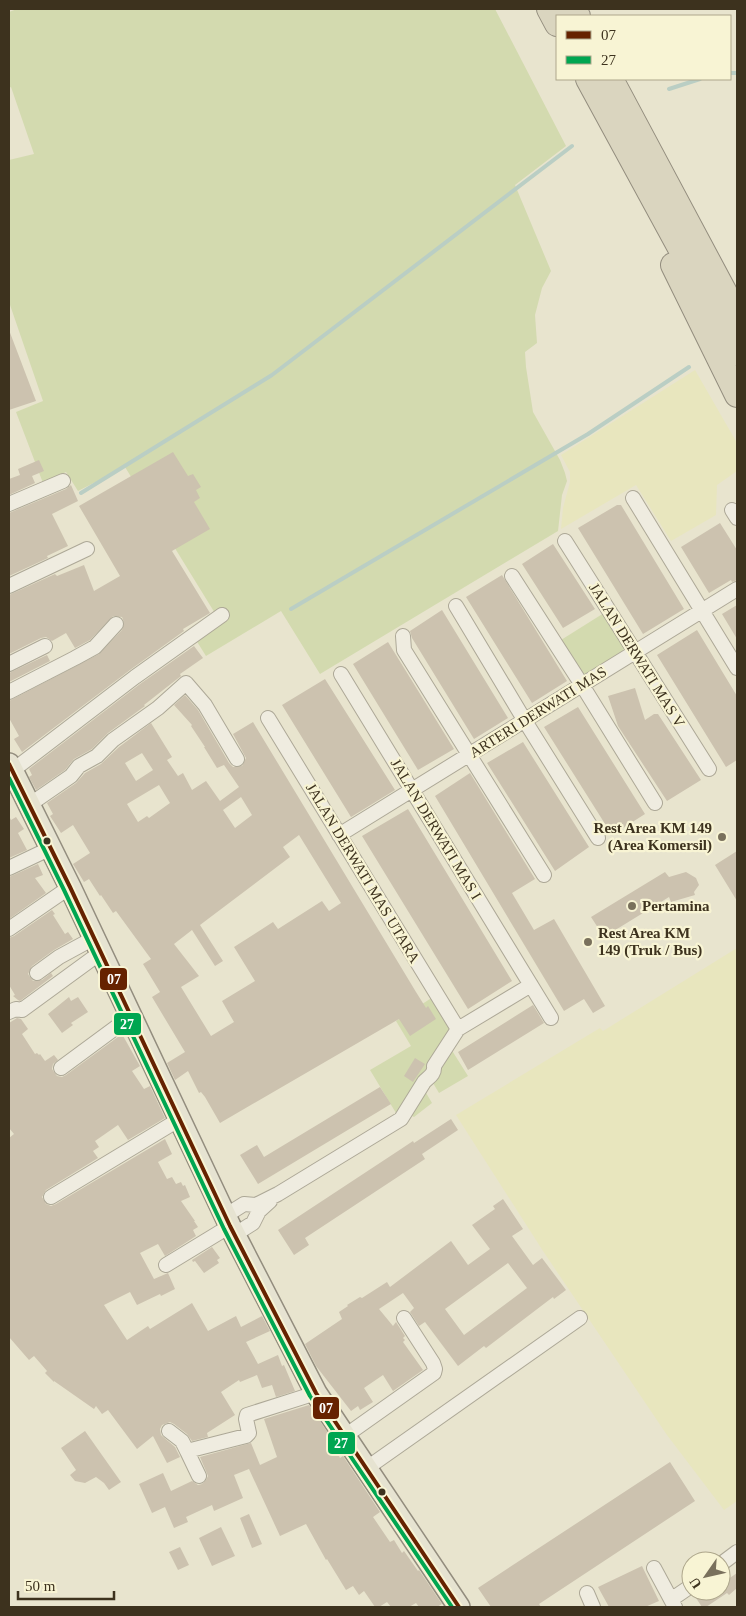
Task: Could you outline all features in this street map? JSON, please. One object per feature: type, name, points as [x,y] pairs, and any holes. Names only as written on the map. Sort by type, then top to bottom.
[{"type":"highway","points":[[549,9],[556,22]]},
{"type":"highway","points":[[589,80],[737,353]]},
{"type":"highway","points":[[612,80],[737,314]]},
{"type":"highway","points":[[608,115],[679,279],[737,395]]},
{"type":"main road","points":[[11,772],[70,887],[230,1226],[316,1394],[459,1607]]},
{"type":"street","points":[[9,504],[63,481]]},
{"type":"street","points":[[633,498],[737,668]]},
{"type":"street","name":"JALAN DERWATI MAS V","points":[[565,541],[709,769]]},
{"type":"street","points":[[9,586],[87,549]]},
{"type":"street","points":[[512,576],[655,804]]},
{"type":"street","name":"ARTERI DERWATI MAS","points":[[340,835],[737,589]]},
{"type":"street","points":[[456,606],[598,838]]},
{"type":"street","points":[[11,772],[135,677],[222,615]]},
{"type":"street","points":[[9,692],[95,647],[116,624]]},
{"type":"street","points":[[404,636],[404,650],[544,875]]},
{"type":"street","points":[[9,664],[45,646]]},
{"type":"street","name":"JALAN DERWATI MAS I","points":[[341,674],[551,1018]]},
{"type":"street","points":[[29,805],[71,776],[79,766],[97,756],[113,740],[158,708],[186,683],[205,705],[237,759]]},
{"type":"street","name":"JALAN DERWATI MAS UTARA","points":[[268,718],[458,1029]]},
{"type":"street","points":[[9,868],[51,848]]},
{"type":"street","points":[[9,929],[70,887]]},
{"type":"street","points":[[37,973],[58,957],[97,946]]},
{"type":"street","points":[[9,1012],[16,1009],[22,1010],[97,946]]},
{"type":"street","points":[[230,1226],[244,1204],[256,1205],[278,1194],[401,1119],[425,1080],[430,1067],[434,1066],[458,1029],[531,985]]},
{"type":"street","points":[[61,1068],[130,1017]]},
{"type":"street","points":[[50,1198],[180,1119]]},
{"type":"street","points":[[166,1264],[230,1226],[253,1223],[259,1210],[278,1194]]},
{"type":"street","points":[[345,1436],[434,1373],[433,1363],[404,1318]]},
{"type":"street","points":[[367,1468],[580,1318]]},
{"type":"street","points":[[188,1451],[246,1436],[249,1433],[247,1415],[316,1394]]},
{"type":"street","points":[[170,1431],[182,1441],[198,1476]]},
{"type":"street","points":[[654,1568],[674,1603]]},
{"type":"street","points":[[587,1593],[593,1607]]},
{"type":"shaded area","points":[[695,370],[737,443],[737,471],[717,485],[716,515],[671,541],[636,485],[561,529],[563,508],[570,482],[570,472],[561,455]]},
{"type":"shaded area","points":[[737,948],[737,1501],[724,1510],[667,1435],[543,1251],[456,1115],[600,1028],[603,1031]]},
{"type":"green space","points":[[17,9],[495,9],[566,146],[515,185],[551,271],[542,288],[535,315],[537,343],[525,352],[533,412],[560,460],[567,481],[562,495],[558,531],[320,674],[281,611],[206,656],[196,640],[221,623],[125,467],[78,491],[66,472],[43,483],[16,412],[43,401],[9,302],[9,160],[34,154],[11,87],[9,88],[9,12]]},
{"type":"green space","points":[[604,613],[627,649],[584,676],[561,640]]},
{"type":"green space","points":[[433,997],[453,1028],[446,1041],[468,1076],[439,1093],[433,1083],[417,1080],[396,1113],[370,1070],[411,1046],[396,1021]]},
{"type":"green space","points":[[425,1091],[432,1103],[414,1117],[410,1115]]},
{"type":"building","points":[[9,330],[36,401],[9,410]]},
{"type":"building","points":[[173,452],[188,476],[193,474],[201,487],[196,490],[200,498],[194,502],[210,529],[172,551],[210,613],[183,629],[184,631],[22,752],[14,739],[19,736],[9,718],[9,701],[99,654],[122,630],[124,622],[122,617],[113,616],[90,640],[75,648],[66,633],[52,641],[46,637],[41,638],[9,654],[9,595],[55,574],[57,576],[84,565],[94,591],[120,576],[79,506]]},
{"type":"building","points":[[39,460],[44,471],[32,476],[35,483],[9,495],[9,479],[20,475],[18,469]]},
{"type":"building","points":[[71,485],[78,501],[52,514],[68,546],[47,556],[48,558],[9,576],[9,513],[66,489]]},
{"type":"building","points":[[617,505],[621,505],[684,609],[643,634],[578,528]]},
{"type":"building","points":[[720,523],[737,550],[737,580],[732,582],[731,580],[709,593],[681,547]]},
{"type":"building","points":[[553,544],[595,609],[563,628],[522,564]]},
{"type":"building","points":[[502,575],[567,681],[532,703],[466,597]]},
{"type":"building","points":[[737,605],[737,639],[722,614]]},
{"type":"building","points":[[442,610],[508,718],[474,739],[412,638],[410,631]]},
{"type":"building","points":[[697,630],[737,696],[737,760],[726,767],[657,655]]},
{"type":"building","points":[[388,642],[454,749],[418,770],[353,664]]},
{"type":"building","points":[[194,646],[203,658],[180,674],[181,676],[145,706],[108,733],[92,749],[74,759],[65,770],[36,790],[29,777],[32,775],[29,769],[140,684]]},
{"type":"building","points":[[47,655],[50,661],[9,682],[9,673]]},
{"type":"building","points":[[325,679],[395,790],[351,817],[282,705]]},
{"type":"building","points":[[635,688],[645,720],[654,714],[658,714],[701,780],[667,801],[618,726],[608,696]]},
{"type":"building","points":[[185,695],[198,710],[233,767],[242,766],[246,758],[233,734],[253,722],[416,992],[436,1019],[410,1036],[399,1019],[220,1123],[205,1097],[201,1092],[199,1093],[188,1071],[175,1080],[167,1063],[185,1052],[152,997],[160,992],[143,964],[151,959],[116,911],[113,913],[89,879],[84,882],[73,864],[90,853],[73,825],[61,833],[50,816],[53,814],[47,803],[76,783],[85,773],[101,764],[119,747],[151,723],[172,757],[167,760],[178,776],[183,773],[192,790],[206,781],[220,801],[239,787],[224,765],[217,768],[192,725],[174,705]],"holes":[[[142,753],[153,770],[136,781],[125,763]],[[159,785],[170,803],[149,818],[147,816],[138,822],[127,804]],[[241,797],[252,815],[235,828],[223,810]],[[299,835],[341,903],[329,911],[322,901],[278,929],[273,922],[234,947],[255,981],[222,1001],[234,1022],[211,1036],[181,987],[199,976],[174,944],[192,930],[215,966],[223,961],[200,925],[290,857],[283,847]]]},
{"type":"building","points":[[578,707],[645,814],[612,835],[544,727]]},
{"type":"building","points":[[523,742],[589,847],[555,871],[487,763]]},
{"type":"building","points":[[470,773],[535,879],[512,893],[534,930],[554,919],[605,1006],[593,1013],[584,999],[564,1011],[435,796]]},
{"type":"building","points":[[408,809],[512,981],[468,1009],[362,836]]},
{"type":"building","points":[[9,816],[11,820],[16,817],[24,829],[18,833],[27,850],[9,858]]},
{"type":"building","points":[[737,851],[737,901],[715,865]]},
{"type":"building","points":[[38,864],[43,875],[35,878],[46,893],[9,919],[9,877]]},
{"type":"building","points":[[665,872],[669,877],[686,872],[696,878],[699,885],[694,892],[695,895],[671,902],[669,897],[604,937],[591,917]]},
{"type":"building","points":[[52,910],[55,914],[53,915],[65,934],[68,932],[73,939],[32,966],[28,974],[33,981],[42,980],[51,973],[53,976],[20,1001],[13,996],[15,995],[9,985],[9,938]]},
{"type":"building","points":[[69,997],[71,1001],[78,997],[88,1012],[71,1023],[73,1025],[62,1033],[48,1014]]},
{"type":"building","points":[[533,1005],[544,1023],[468,1070],[458,1052]]},
{"type":"building","points":[[17,1018],[21,1019],[28,1029],[22,1034],[35,1054],[40,1054],[45,1061],[54,1055],[58,1060],[53,1064],[52,1069],[57,1076],[62,1077],[122,1034],[140,1066],[132,1071],[144,1089],[150,1086],[165,1118],[128,1140],[118,1125],[95,1141],[99,1147],[93,1151],[98,1158],[46,1190],[42,1197],[46,1204],[51,1206],[56,1204],[165,1139],[172,1154],[158,1162],[167,1179],[172,1177],[176,1184],[181,1182],[183,1186],[185,1185],[190,1197],[181,1201],[198,1227],[193,1230],[196,1236],[165,1256],[158,1244],[140,1253],[154,1279],[168,1273],[175,1289],[137,1305],[130,1292],[104,1305],[127,1340],[148,1326],[150,1329],[192,1303],[208,1331],[236,1316],[241,1327],[262,1316],[270,1331],[246,1342],[258,1364],[278,1355],[295,1391],[276,1397],[272,1385],[262,1388],[257,1375],[240,1382],[239,1380],[221,1392],[235,1415],[207,1433],[208,1437],[192,1441],[187,1434],[174,1424],[170,1422],[162,1425],[160,1429],[161,1435],[175,1447],[180,1457],[167,1463],[153,1436],[137,1449],[108,1410],[102,1414],[96,1406],[94,1409],[54,1382],[45,1373],[47,1371],[34,1356],[29,1360],[9,1337],[9,1138],[14,1134],[9,1128],[9,1023]]},
{"type":"building","points":[[415,1058],[425,1064],[413,1082],[404,1076]]},
{"type":"building","points":[[380,1087],[391,1104],[258,1184],[240,1155],[257,1145],[264,1157]]},
{"type":"building","points":[[451,1119],[458,1130],[422,1154],[425,1159],[305,1238],[309,1245],[294,1255],[278,1230],[413,1141],[414,1143]]},
{"type":"building","points":[[503,1199],[523,1229],[512,1236],[533,1265],[542,1258],[566,1290],[554,1299],[553,1297],[486,1348],[484,1346],[458,1366],[425,1322],[419,1326],[410,1312],[414,1308],[403,1293],[379,1309],[393,1326],[396,1322],[405,1336],[403,1342],[423,1370],[393,1391],[383,1375],[364,1388],[373,1402],[360,1410],[358,1406],[351,1411],[316,1366],[305,1344],[342,1319],[339,1312],[347,1305],[387,1282],[390,1287],[451,1241],[468,1265],[490,1249],[472,1225],[495,1209],[493,1206]],"holes":[[[508,1263],[527,1288],[464,1335],[445,1309]]]},
{"type":"building","points":[[212,1247],[220,1258],[217,1260],[219,1263],[204,1273],[195,1261],[193,1262],[192,1260]]},
{"type":"building","points":[[309,1405],[328,1433],[340,1458],[343,1456],[380,1512],[373,1517],[390,1542],[394,1540],[402,1553],[404,1551],[442,1604],[437,1607],[419,1607],[416,1603],[409,1607],[391,1607],[387,1602],[379,1607],[375,1607],[364,1591],[359,1595],[353,1586],[346,1590],[326,1560],[306,1524],[280,1536],[249,1469],[234,1475],[243,1498],[214,1511],[212,1505],[186,1517],[188,1522],[174,1528],[165,1507],[152,1513],[139,1484],[163,1473],[171,1491],[192,1481],[198,1485],[202,1484],[208,1476],[200,1457],[251,1443],[260,1465],[277,1457],[264,1419]]},
{"type":"building","points":[[85,1431],[121,1482],[109,1490],[96,1477],[85,1483],[75,1481],[70,1475],[76,1470],[61,1448]]},
{"type":"building","points":[[670,1462],[695,1501],[539,1604],[541,1607],[491,1607],[478,1588]]},
{"type":"building","points":[[249,1514],[262,1544],[252,1548],[240,1518]]},
{"type":"building","points":[[221,1527],[235,1556],[212,1566],[199,1538]]},
{"type":"building","points":[[180,1547],[189,1565],[178,1570],[169,1552]]},
{"type":"building","points":[[642,1566],[659,1601],[645,1607],[609,1607],[598,1587]]},
{"type":"building","points":[[737,1573],[737,1588],[731,1593],[731,1577]]},
{"type":"building","points":[[698,1601],[715,1601],[706,1607],[702,1607]]},
{"type":"waterway","points":[[731,73],[737,73]]},
{"type":"waterway","points":[[669,89],[697,80]]},
{"type":"waterway","points":[[81,493],[272,375],[572,146]]},
{"type":"waterway","points":[[291,609],[588,434],[689,367]]},
{"type":"transit line","name":"07","points":[[9,764],[70,887],[230,1226],[316,1393],[459,1607]]},
{"type":"transit line","name":"27","points":[[9,778],[224,1229],[310,1396],[452,1607]]},
{"type":"place","name":"Rest Area KM 149 (Area Komersil)","points":[[722,837]]},
{"type":"place","name":"Pertamina","points":[[632,906]]},
{"type":"place","name":"Rest Area KM 149 (Truk / Bus)","points":[[588,942]]}]
